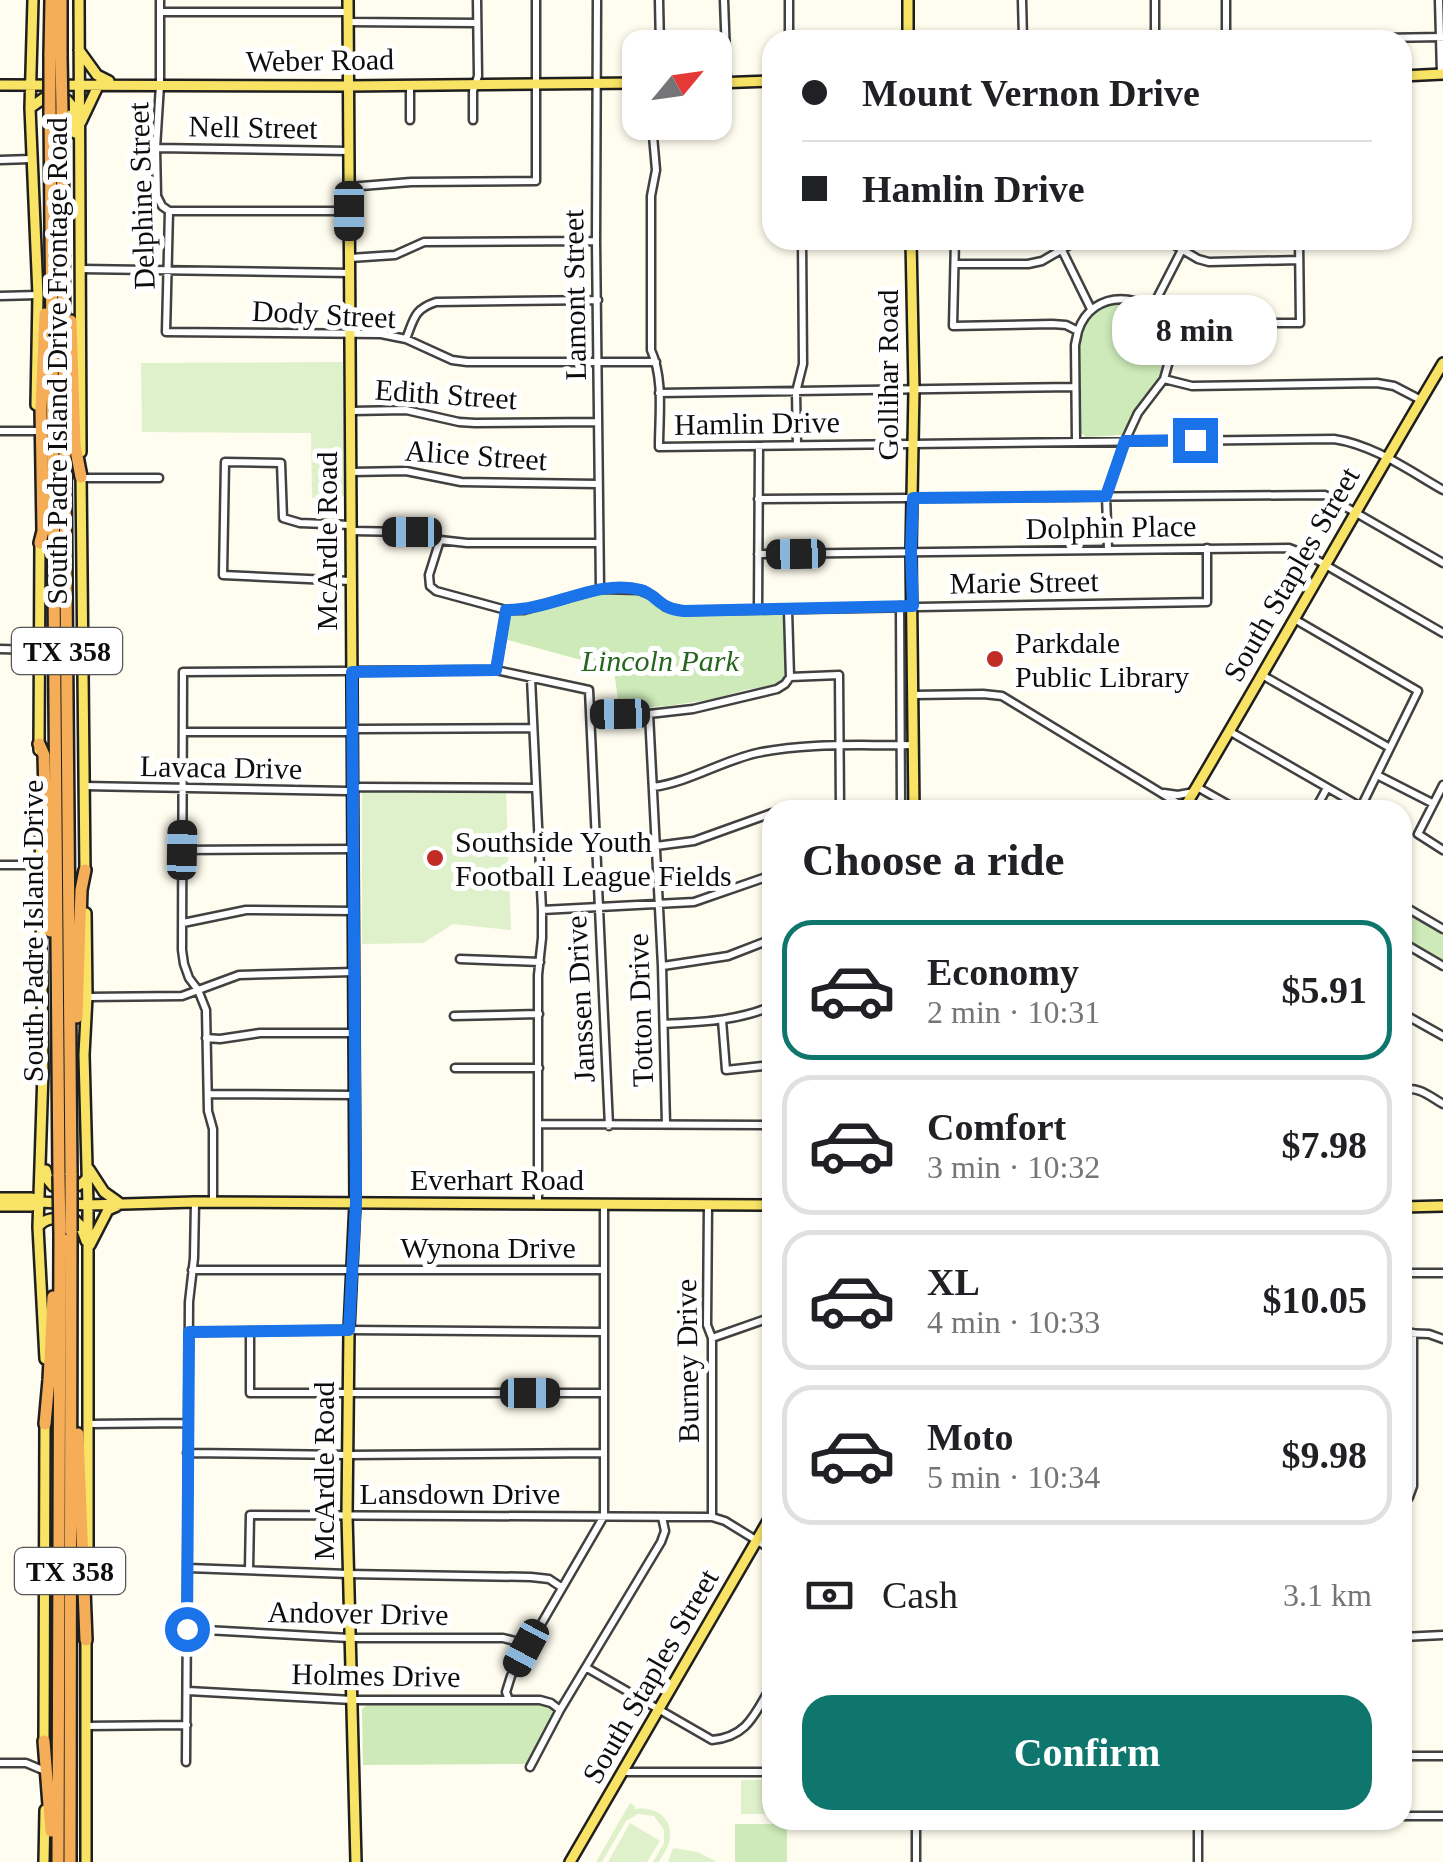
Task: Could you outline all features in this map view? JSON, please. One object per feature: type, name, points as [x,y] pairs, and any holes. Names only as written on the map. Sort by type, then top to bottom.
[{"type":"highway","name":"South Padre Island Drive","points":[[50,0],[56,55]]},
{"type":"highway","name":"South Padre Island Drive","points":[[55,1862],[65,1176],[57,970],[51,270],[61,0]]},
{"type":"highway","name":"South Padre Island Drive","points":[[56,111],[62,172],[72,1130],[65,1176]]},
{"type":"highway","points":[[62,172],[75,445],[81,478]]},
{"type":"highway","points":[[40,543],[42,367],[46,285],[51,270]]},
{"type":"highway","points":[[39,744],[44,754],[48,912],[57,970]]},
{"type":"highway","points":[[72,1130],[85,870]]},
{"type":"highway","name":"South Padre Island Drive","points":[[63,1235],[71,1280],[70,1862]]},
{"type":"highway","points":[[45,1424],[51,1314],[63,1235]]},
{"type":"highway","points":[[71,1280],[86,1640]]},
{"type":"highway","points":[[44,1747],[55,1862]]},
{"type":"main road","name":"South Padre Island Drive Frontage Road","points":[[33,0],[30,108],[38,295],[43,1117],[38,1227],[45,1362],[44,1862]]},
{"type":"main road","name":"South Padre Island Drive Frontage Road","points":[[79,0],[88,1205],[86,1862]]},
{"type":"main road","name":"McArdle Road","points":[[348,0],[356,1203],[346,1515],[356,1862]]},
{"type":"main road","points":[[908,0],[908,30]]},
{"type":"main road","points":[[79,50],[98,75],[116,84]]},
{"type":"main road","points":[[32,52],[38,68],[46,72],[67,70],[79,64]]},
{"type":"main road","points":[[1412,76],[1442,74]]},
{"type":"main road","points":[[732,83],[762,81]]},
{"type":"main road","name":"Weber Road","points":[[0,85],[622,83]]},
{"type":"main road","points":[[80,125],[99,84]]},
{"type":"main road","points":[[30,108],[44,98],[68,100],[72,106],[80,175]]},
{"type":"main road","name":"Gollihar Road","points":[[911,250],[914,800]]},
{"type":"main road","name":"South Staples Street","points":[[1190,800],[1443,363]]},
{"type":"main road","points":[[43,1117],[49,1184],[77,1187],[87,1178]]},
{"type":"main road","points":[[87,1166],[104,1192],[120,1204],[108,1210],[88,1248]]},
{"type":"main road","name":"Everhart Road","points":[[0,1202],[32,1206],[40,1202],[762,1205]]},
{"type":"main road","points":[[1412,1206],[1443,1206]]},
{"type":"main road","points":[[38,1227],[46,1220],[74,1219],[88,1248]]},
{"type":"main road","name":"South Staples Street","points":[[570,1862],[762,1532]]},
{"type":"street","name":"Delphine Street","points":[[160,0],[156,148],[157,196],[168,211],[166,332]]},
{"type":"street","points":[[473,120],[473,91],[478,76],[477,0]]},
{"type":"street","points":[[349,188],[411,182],[536,181],[536,0]]},
{"type":"street","name":"Lamont Street","points":[[596,0],[600,589]]},
{"type":"street","points":[[659,0],[660,30]]},
{"type":"street","points":[[724,0],[725,30]]},
{"type":"street","points":[[788,0],[789,30]]},
{"type":"street","points":[[1022,0],[1023,30]]},
{"type":"street","points":[[1155,0],[1155,30]]},
{"type":"street","points":[[1226,0],[1226,30]]},
{"type":"street","points":[[1438,0],[1442,74]]},
{"type":"street","points":[[160,12],[476,22]]},
{"type":"street","points":[[1412,37],[1442,37]]},
{"type":"street","points":[[410,84],[410,120]]},
{"type":"street","points":[[654,140],[656,170],[650,196],[651,350],[659,393],[1075,387]]},
{"type":"street","name":"Nell Street","points":[[156,148],[349,150]]},
{"type":"street","points":[[0,160],[31,160]]},
{"type":"street","points":[[168,211],[349,211]]},
{"type":"street","points":[[350,258],[384,257],[424,242],[596,241]]},
{"type":"street","points":[[797,445],[802,250]]},
{"type":"street","points":[[955,250],[953,326],[1052,324],[1078,330]]},
{"type":"street","points":[[955,264],[1028,264],[1059,250]]},
{"type":"street","points":[[1062,250],[1091,309]]},
{"type":"street","points":[[1152,308],[1181,250]]},
{"type":"street","points":[[1183,250],[1209,262],[1298,260]]},
{"type":"street","points":[[1166,329],[1201,323],[1300,322],[1298,250]]},
{"type":"street","points":[[80,269],[350,272]]},
{"type":"street","points":[[0,296],[38,295]]},
{"type":"street","points":[[406,339],[416,312],[436,302],[598,300]]},
{"type":"street","points":[[1076,441],[1075,345],[1081,320],[1101,304],[1122,300],[1152,308],[1166,329],[1169,361],[1164,379],[1138,413],[1106,496],[1108,549]]},
{"type":"street","name":"Dody Street","points":[[166,332],[366,333],[406,339],[452,360],[656,362]]},
{"type":"street","points":[[1164,379],[1192,386],[1377,383],[1394,386],[1421,400]]},
{"type":"street","name":"Hamlin Drive","points":[[659,393],[658,446],[1334,438],[1352,441],[1387,457],[1443,490]]},
{"type":"street","name":"Edith Street","points":[[350,411],[406,410],[474,423],[598,422]]},
{"type":"street","points":[[0,431],[36,431]]},
{"type":"street","points":[[758,610],[759,446]]},
{"type":"street","points":[[352,581],[224,575],[225,462],[281,464],[284,518],[300,523],[412,532],[467,544],[598,543]]},
{"type":"street","name":"Alice Street","points":[[351,472],[406,471],[461,482],[598,484]]},
{"type":"street","points":[[81,478],[159,478]]},
{"type":"street","points":[[758,499],[1325,495],[1443,562]]},
{"type":"street","name":"Marie Street","points":[[440,540],[429,575],[430,586],[436,592],[506,610],[524,610],[600,589],[639,590],[666,607],[684,611],[1207,602],[1207,548]]},
{"type":"street","name":"Dolphin Place","points":[[758,554],[1289,548],[1310,556],[1443,633]]},
{"type":"street","points":[[900,606],[902,800]]},
{"type":"street","points":[[496,670],[506,610]]},
{"type":"street","points":[[590,715],[693,709],[777,689],[790,677],[788,610]]},
{"type":"street","points":[[1296,620],[1418,691],[1364,800]]},
{"type":"street","points":[[900,646],[913,646]]},
{"type":"street","points":[[0,649],[38,650]]},
{"type":"street","points":[[213,1202],[206,1010],[184,964],[183,672],[496,670],[531,678],[542,910],[538,1204]]},
{"type":"street","points":[[1262,675],[1390,748]]},
{"type":"street","points":[[790,677],[839,676],[840,800]]},
{"type":"street","name":"Janssen Drive","points":[[531,678],[589,690],[609,1126]]},
{"type":"street","points":[[913,695],[1002,696],[1172,800]]},
{"type":"street","points":[[901,707],[913,707]]},
{"type":"street","name":"Totton Drive","points":[[649,714],[666,1124]]},
{"type":"street","points":[[184,732],[533,728]]},
{"type":"street","points":[[1229,730],[1350,800]]},
{"type":"street","points":[[652,786],[674,784],[752,754],[790,747],[913,744]]},
{"type":"street","points":[[1377,775],[1432,802]]},
{"type":"street","points":[[1443,785],[1418,834],[1443,850]]},
{"type":"street","name":"Lavaca Drive","points":[[84,786],[347,791],[360,787],[536,788]]},
{"type":"street","points":[[1320,800],[1327,788]]},
{"type":"street","points":[[1162,793],[1196,789],[1218,800]]},
{"type":"street","points":[[656,846],[694,841],[762,817]]},
{"type":"street","points":[[182,850],[353,849]]},
{"type":"street","points":[[0,865],[40,865]]},
{"type":"street","points":[[542,910],[694,902],[762,878]]},
{"type":"street","points":[[183,923],[246,910],[354,911]]},
{"type":"street","points":[[1412,911],[1443,929]]},
{"type":"street","points":[[662,966],[728,956],[762,943]]},
{"type":"street","points":[[1412,948],[1443,966]]},
{"type":"street","points":[[460,959],[540,962]]},
{"type":"street","points":[[87,997],[182,996],[239,974],[354,972]]},
{"type":"street","points":[[664,1024],[722,1020],[762,1010]]},
{"type":"street","points":[[454,1016],[539,1014]]},
{"type":"street","points":[[1412,1019],[1443,1036]]},
{"type":"street","points":[[722,1020],[726,1070],[762,1066]]},
{"type":"street","points":[[206,1038],[260,1033],[354,1033]]},
{"type":"street","points":[[455,1068],[539,1068]]},
{"type":"street","points":[[1412,1088],[1443,1104]]},
{"type":"street","points":[[208,1094],[355,1095]]},
{"type":"street","points":[[540,1124],[762,1125]]},
{"type":"street","points":[[186,1762],[188,1302],[195,1202]]},
{"type":"street","points":[[187,1453],[603,1453],[604,1204]]},
{"type":"street","name":"Burney Drive","points":[[708,1204],[712,1517]]},
{"type":"street","name":"Wynona Drive","points":[[192,1270],[604,1270]]},
{"type":"street","points":[[1412,1273],[1443,1273]]},
{"type":"street","points":[[712,1338],[762,1320]]},
{"type":"street","points":[[250,1331],[250,1393],[603,1393]]},
{"type":"street","points":[[189,1332],[604,1332]]},
{"type":"street","points":[[1412,1490],[1413,1334],[1429,1334],[1443,1340]]},
{"type":"street","points":[[87,1424],[187,1424]]},
{"type":"street","name":"Lansdown Drive","points":[[603,1453],[604,1516]]},
{"type":"street","name":"Lansdown Drive","points":[[249,1570],[250,1515],[712,1517],[762,1544]]},
{"type":"street","points":[[509,1700],[506,1692],[511,1676],[604,1516]]},
{"type":"street","points":[[530,1767],[662,1542],[662,1517]]},
{"type":"street","points":[[188,1568],[531,1577],[549,1579],[561,1587]]},
{"type":"street","name":"Andover Drive","points":[[187,1629],[349,1638],[503,1638],[526,1648]]},
{"type":"street","points":[[1412,1637],[1443,1635]]},
{"type":"street","points":[[587,1668],[712,1740],[738,1734],[762,1701]]},
{"type":"street","name":"Holmes Drive","points":[[188,1691],[352,1700],[540,1700],[560,1710]]},
{"type":"street","points":[[85,1726],[188,1725]]},
{"type":"street","points":[[26,1763],[44,1747]]},
{"type":"street","points":[[1412,1756],[1443,1756]]},
{"type":"street","points":[[0,1763],[26,1763],[45,1772]]},
{"type":"street","points":[[623,1772],[762,1772]]},
{"type":"street","points":[[1412,1816],[1443,1816]]},
{"type":"street","points":[[916,1830],[916,1862]]},
{"type":"street","points":[[1198,1830],[1198,1862]]},
{"type":"green space","points":[[1130,303],[1158,321],[1166,341],[1166,363],[1123,435],[1086,437],[1079,431],[1080,333],[1088,318],[1099,309]]},
{"type":"green space","points":[[343,362],[344,496],[312,498],[311,433],[142,432],[141,363]]},
{"type":"green space","name":"Lincoln Park","points":[[590,594],[639,595],[673,614],[784,614],[786,677],[778,685],[714,699],[619,709],[614,669],[504,639],[510,613],[535,613]]},
{"type":"green space","name":"Southside Youth Football League Fields","points":[[506,791],[511,930],[453,924],[423,943],[362,944],[362,792]]},
{"type":"green space","points":[[1412,914],[1443,933],[1443,961],[1412,942]]},
{"type":"green space","points":[[368,1704],[542,1705],[553,1713],[527,1764],[363,1765],[362,1709]]},
{"type":"green space","points":[[741,1780],[762,1780],[762,1814],[741,1814]]},
{"type":"green space","points":[[630,1803],[634,1809],[654,1811],[668,1823],[669,1844],[659,1862],[653,1862],[664,1843],[664,1830],[654,1816],[638,1814],[626,1821],[602,1862],[596,1862]]},
{"type":"green space","points":[[630,1823],[660,1841],[647,1862],[608,1862]]},
{"type":"green space","points":[[735,1824],[762,1824],[762,1830],[787,1830],[787,1862],[735,1862]]},
{"type":"green space","points":[[673,1848],[698,1852],[717,1862],[668,1862]]},
{"type":"place","name":"Parkdale Public Library","points":[[995,659]]},
{"type":"place","name":"Southside Youth Football League Fields","points":[[435,858]]},
{"type":"route","points":[[187,1629],[189,1332],[349,1330],[356,1203],[352,672],[496,670],[506,610],[524,610],[600,589],[639,590],[666,607],[684,611],[913,606],[913,498],[1106,496],[1125,441],[1195,440]]}]
